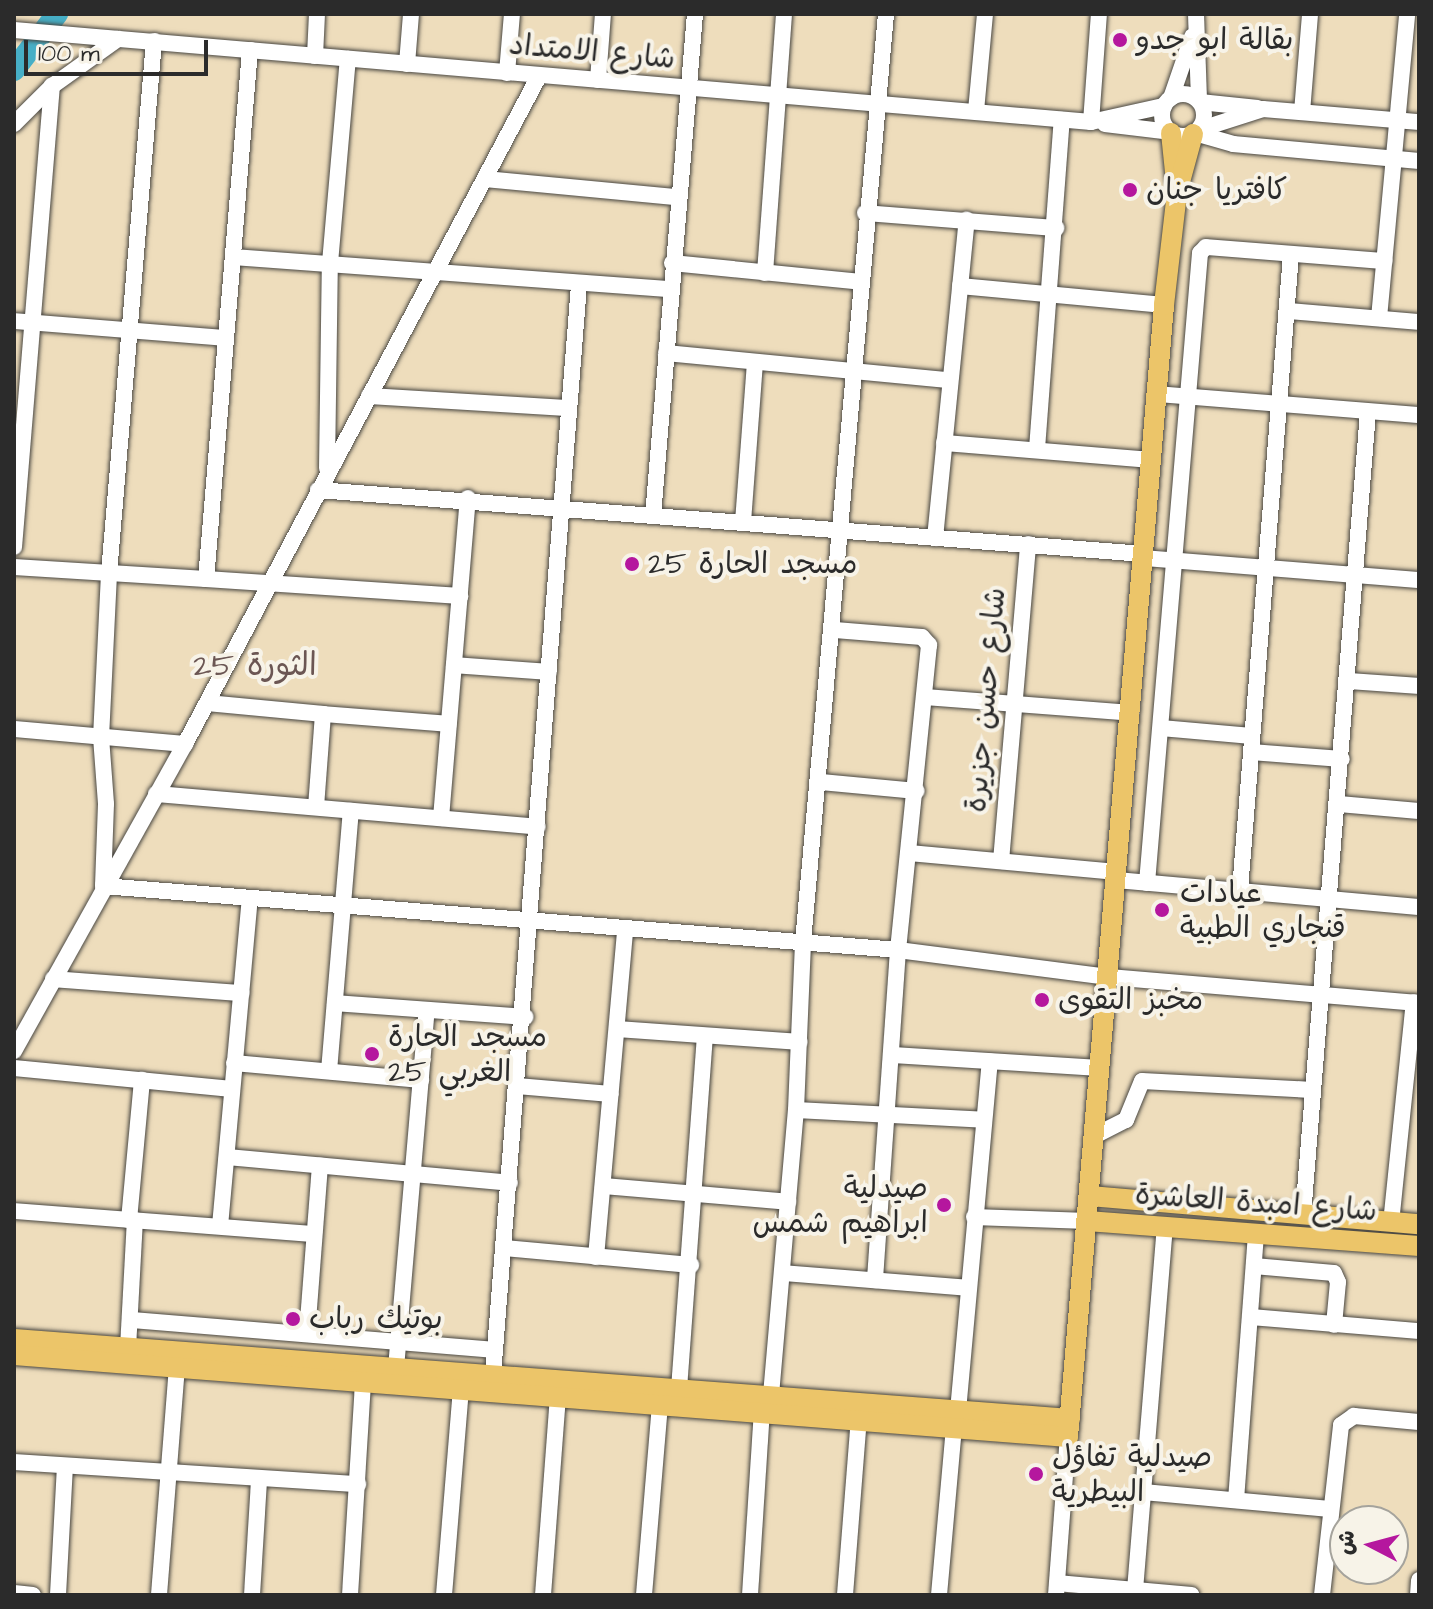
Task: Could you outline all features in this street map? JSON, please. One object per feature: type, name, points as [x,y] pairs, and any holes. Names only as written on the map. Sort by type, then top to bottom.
[{"type":"main road","points":[[1170,132],[1177,193]]},
{"type":"main road","points":[[14,1355],[660,1403],[766,1403],[1069,1428],[1164,305],[1177,193],[1195,132]]},
{"type":"main road","name":"شارع امبدة العاشرة","points":[[1090,1196],[1419,1224]]},
{"type":"main road","points":[[1127,1223],[1130,1200]]},
{"type":"main road","name":"شارع امبدة العاشرة","points":[[1087,1221],[1419,1246]]},
{"type":"main road","points":[[14,1339],[679,1389],[859,1418],[956,1419]]},
{"type":"street","points":[[315,56],[317,14]]},
{"type":"street","points":[[407,64],[411,14]]},
{"type":"street","points":[[507,73],[512,14]]},
{"type":"street","points":[[598,80],[603,14]]},
{"type":"street","points":[[653,516],[686,88],[695,14]]},
{"type":"street","points":[[765,273],[775,94],[784,14]]},
{"type":"street","points":[[750,1595],[766,1403],[783,1273],[796,1110],[803,942],[835,630],[865,213],[886,14]]},
{"type":"street","points":[[976,111],[985,14]]},
{"type":"street","points":[[1099,14],[1095,122],[1170,132],[1195,132],[1233,144],[1419,161]]},
{"type":"street","points":[[1302,112],[1310,14]]},
{"type":"street","points":[[1379,318],[1407,14]]},
{"type":"street","points":[[1170,132],[1162,116],[1196,17]]},
{"type":"street","points":[[1195,132],[1204,120],[1199,102],[1196,17]]},
{"type":"street","name":"شارع الامتداد","points":[[14,30],[1062,120],[1095,122],[1167,102]]},
{"type":"street","points":[[14,124],[52,86],[116,38]]},
{"type":"street","points":[[103,886],[106,804],[101,737],[109,574],[154,41]]},
{"type":"street","points":[[206,579],[250,50]]},
{"type":"street","points":[[327,470],[330,263],[348,59]]},
{"type":"street","points":[[14,1051],[103,886],[185,744],[327,470],[539,76]]},
{"type":"street","points":[[14,547],[35,323],[52,86]]},
{"type":"street","points":[[1167,102],[1188,95],[1199,102],[1419,122]]},
{"type":"street","points":[[1195,132],[1263,109]]},
{"type":"street","points":[[1037,449],[1062,120]]},
{"type":"street","points":[[485,179],[677,197]]},
{"type":"street","points":[[865,213],[1056,228]]},
{"type":"street","points":[[935,538],[948,380],[967,220]]},
{"type":"street","points":[[1147,883],[1202,249],[1384,261]]},
{"type":"street","points":[[1240,890],[1291,255]]},
{"type":"street","points":[[233,257],[671,289]]},
{"type":"street","points":[[672,263],[861,282]]},
{"type":"street","points":[[493,1375],[525,1017],[567,408],[579,284]]},
{"type":"street","points":[[960,286],[1164,305]]},
{"type":"street","points":[[1288,311],[1419,322]]},
{"type":"street","points":[[14,321],[225,338]]},
{"type":"street","points":[[666,353],[948,380]]},
{"type":"street","points":[[743,522],[755,362]]},
{"type":"street","points":[[1157,394],[1278,407],[1419,415]]},
{"type":"street","points":[[369,396],[567,408]]},
{"type":"street","points":[[1303,1215],[1350,681],[1368,413]]},
{"type":"street","points":[[944,443],[1152,460]]},
{"type":"street","points":[[318,490],[468,498],[560,509],[1028,544],[1175,560],[1419,580]]},
{"type":"street","points":[[441,818],[468,498]]},
{"type":"street","name":"شارع حسن جزيرة","points":[[1001,861],[1028,544]]},
{"type":"street","points":[[14,567],[460,596]]},
{"type":"street","points":[[835,630],[927,639],[917,791],[898,950],[875,1280]]},
{"type":"street","points":[[454,665],[549,672]]},
{"type":"street","points":[[1350,681],[1419,686]]},
{"type":"street","points":[[925,697],[1131,713]]},
{"type":"street","points":[[207,703],[449,724]]},
{"type":"street","points":[[316,807],[323,714]]},
{"type":"street","points":[[1161,728],[1342,759]]},
{"type":"street","points":[[14,729],[185,744]]},
{"type":"street","points":[[821,782],[917,791]]},
{"type":"street","points":[[156,794],[538,827]]},
{"type":"street","points":[[1339,804],[1419,811]]},
{"type":"street","points":[[329,1071],[351,811]]},
{"type":"street","points":[[909,853],[1001,861],[1147,883],[1419,907]]},
{"type":"street","points":[[103,886],[898,950],[1108,977],[1416,1002],[1412,1100],[1391,1223]]},
{"type":"street","points":[[220,1226],[250,899]]},
{"type":"street","points":[[596,1257],[625,929]]},
{"type":"street","points":[[53,979],[241,993]]},
{"type":"street","points":[[335,1003],[525,1017]]},
{"type":"street","points":[[396,1368],[427,1010]]},
{"type":"street","points":[[618,1029],[800,1042]]},
{"type":"street","points":[[679,1389],[697,1195],[705,1036]]},
{"type":"street","points":[[893,1055],[1100,1068]]},
{"type":"street","points":[[939,1595],[990,1061]]},
{"type":"street","points":[[234,1063],[421,1080]]},
{"type":"street","points":[[14,1068],[232,1089]]},
{"type":"street","points":[[128,1348],[132,1220],[142,1080]]},
{"type":"street","points":[[1096,1135],[1126,1120],[1142,1081],[1312,1090]]},
{"type":"street","points":[[517,1086],[611,1094]]},
{"type":"street","points":[[796,1110],[984,1120]]},
{"type":"street","points":[[227,1157],[510,1183]]},
{"type":"street","points":[[307,1334],[320,1166]]},
{"type":"street","points":[[603,1186],[788,1202]]},
{"type":"street","points":[[14,1211],[314,1234]]},
{"type":"street","points":[[974,1217],[1087,1221]]},
{"type":"street","points":[[1135,1590],[1165,1226]]},
{"type":"street","points":[[1236,1500],[1256,1233]]},
{"type":"street","points":[[504,1248],[691,1265]]},
{"type":"street","points":[[1254,1266],[1334,1273],[1338,1282],[1334,1325]]},
{"type":"street","points":[[783,1273],[968,1288]]},
{"type":"street","points":[[1251,1317],[1419,1331]]},
{"type":"street","points":[[131,1320],[494,1350]]},
{"type":"street","points":[[159,1595],[177,1368]]},
{"type":"street","points":[[350,1595],[363,1381]]},
{"type":"street","points":[[444,1595],[461,1387]]},
{"type":"street","points":[[543,1595],[558,1394]]},
{"type":"street","points":[[644,1595],[660,1403]]},
{"type":"street","points":[[845,1595],[859,1418]]},
{"type":"street","points":[[1331,1505],[1346,1418],[1419,1422]]},
{"type":"street","points":[[1069,1428],[1056,1589],[1135,1590],[1191,1595]]},
{"type":"street","points":[[14,1462],[358,1484]]},
{"type":"street","points":[[58,1595],[65,1466]]},
{"type":"street","points":[[252,1595],[259,1479]]},
{"type":"street","points":[[1143,1492],[1329,1509]]},
{"type":"street","points":[[1322,1595],[1329,1520]]},
{"type":"street","points":[[1418,1595],[1419,1580]]},
{"type":"street","points":[[14,1593],[33,1595]]},
{"type":"waterway","points":[[14,70],[57,14]]},
{"type":"place","name":"بقالة ابو جدو","points":[[1120,40]]},
{"type":"place","name":"كافتريا جنان","points":[[1130,190]]},
{"type":"place","name":"مسجد الحارة 25","points":[[632,564]]},
{"type":"place","name":"عيادات قنجاري الطبية","points":[[1162,910]]},
{"type":"place","name":"مخبز التقوى","points":[[1042,1000]]},
{"type":"place","name":"مسجد الحارة 25 الغربي","points":[[372,1054]]},
{"type":"place","name":"صيدلية ابراهيم شمس","points":[[944,1205]]},
{"type":"place","name":"بوتيك رباب","points":[[293,1319]]},
{"type":"place","name":"صيدلية تفاؤل البيطرية","points":[[1036,1474]]},
{"type":"district","name":"الثورة 25","points":[[255,666]]}]
